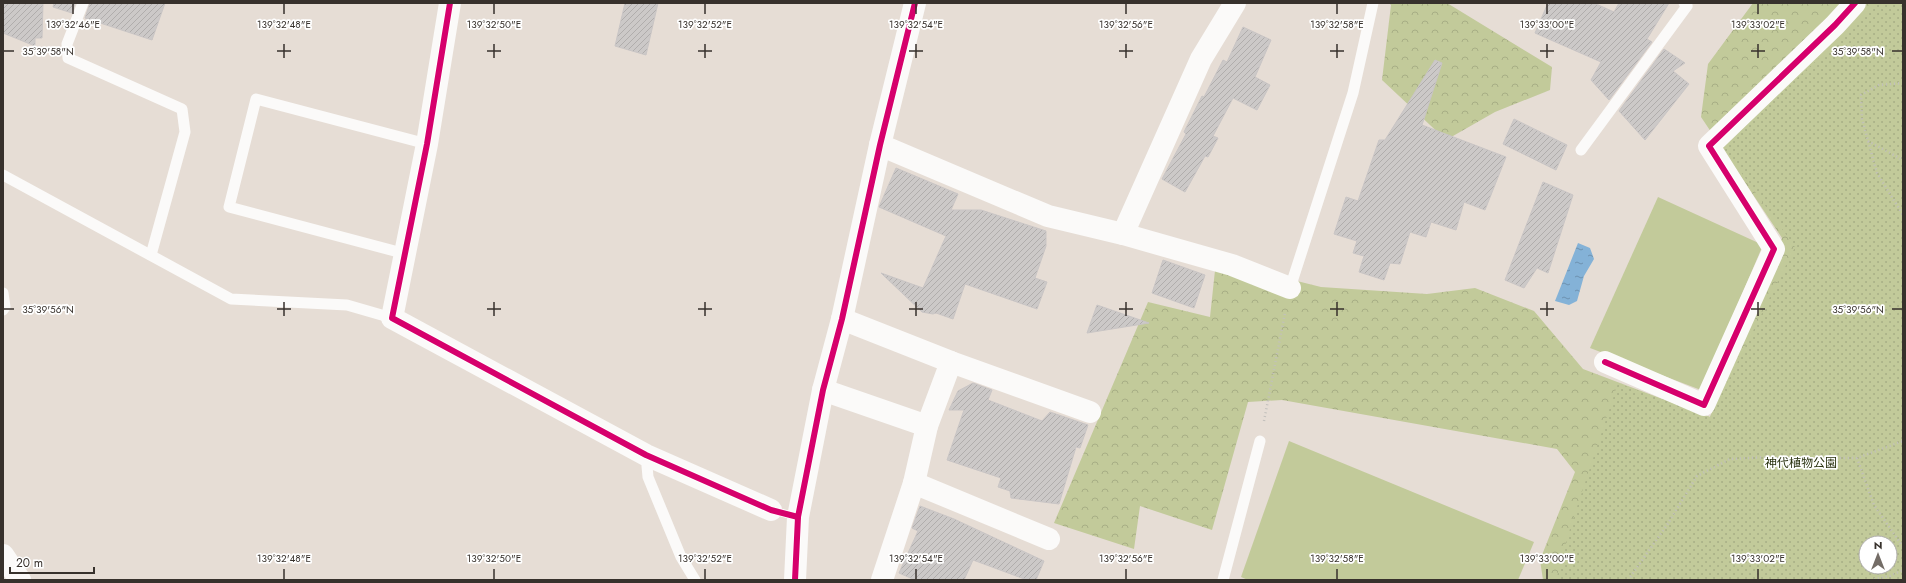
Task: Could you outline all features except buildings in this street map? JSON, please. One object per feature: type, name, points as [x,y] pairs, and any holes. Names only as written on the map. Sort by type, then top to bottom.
[{"type":"street","points":[[450,3],[427,144],[392,318],[646,455],[771,510]]},
{"type":"street","points":[[794,580],[798,516],[823,390],[842,319],[880,145],[915,3]]},
{"type":"street","points":[[1123,234],[1201,60],[1235,3]]},
{"type":"street","points":[[1605,362],[1704,405],[1774,249],[1709,146],[1836,25],[1855,3]]},
{"type":"street","points":[[880,145],[1048,216],[1123,234],[1232,265],[1290,288]]},
{"type":"street","points":[[842,319],[951,362],[1090,412]]},
{"type":"street","points":[[882,580],[914,483],[927,426],[951,362]]},
{"type":"street","points":[[823,390],[927,426]]},
{"type":"street","points":[[914,483],[1049,539]]},
{"type":"street","points":[[3,555],[20,580]]},
{"type":"lane","points":[[83,3],[67,44],[68,58],[182,109],[185,132],[151,255]]},
{"type":"lane","points":[[1290,288],[1353,93],[1373,3]]},
{"type":"lane","points":[[1581,150],[1687,6],[1684,3]]},
{"type":"lane","points":[[406,254],[229,207],[256,99],[427,144]]},
{"type":"lane","points":[[3,175],[231,299],[347,305],[392,318]]},
{"type":"lane","points":[[3,293],[5,307],[3,310]]},
{"type":"lane","points":[[1223,580],[1260,441]]},
{"type":"lane","points":[[646,455],[648,477],[680,557],[694,580]]},
{"type":"path","points":[[1903,83],[1879,85],[1861,95],[1862,119],[1877,173],[1903,216]]},
{"type":"path","points":[[1868,140],[1903,160]]},
{"type":"path","points":[[1260,441],[1290,288]]},
{"type":"path","points":[[1628,580],[1667,525],[1697,476],[1730,459],[1768,457],[1806,459],[1857,458],[1903,441]]},
{"type":"path","points":[[1857,458],[1874,505],[1903,547]]},
{"type":"path","points":[[1870,580],[1890,576],[1903,570]]},
{"type":"green space","points":[[1389,3],[1447,3],[1552,67],[1550,90],[1495,112],[1446,140],[1382,80],[1391,5]]},
{"type":"green space","points":[[1753,3],[1903,3],[1679,580],[1543,580],[1540,560],[1575,472],[1557,449],[1282,400],[1248,402],[1212,530],[1140,506],[1134,549],[1054,523],[1148,302],[1210,317],[1216,261],[1321,287],[1427,294],[1475,288],[1534,311],[1583,369],[1710,417],[1782,238],[1701,117],[1708,64]]},
{"type":"green space","name":"神代植物公園","points":[[1876,3],[1903,3],[1903,580],[1556,580],[1571,525],[1618,383],[1710,417],[1795,247],[1722,146],[1868,14]]},
{"type":"green space","points":[[1658,197],[1763,245],[1701,390],[1590,348]]},
{"type":"green space","points":[[1289,441],[1534,542],[1518,580],[1248,580],[1241,577]]},
{"type":"water","points":[[1578,243],[1590,248],[1594,259],[1584,276],[1577,301],[1569,305],[1555,301]]},
{"type":"cycle path","points":[[450,3],[427,144],[392,318],[646,455],[771,510],[798,517]]},
{"type":"cycle path","points":[[795,580],[798,517],[823,390],[842,319],[880,145],[915,3]]},
{"type":"cycle path","points":[[1605,362],[1704,405],[1774,249],[1709,146],[1835,25],[1855,3]]}]
